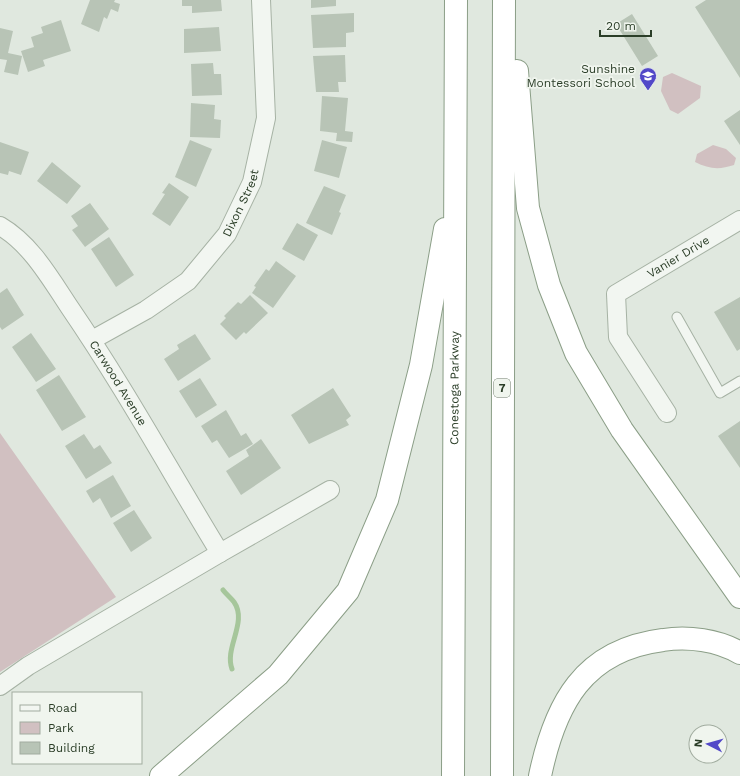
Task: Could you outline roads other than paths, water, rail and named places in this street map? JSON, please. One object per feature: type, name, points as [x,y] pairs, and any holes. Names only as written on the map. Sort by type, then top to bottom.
[{"type":"highway","name":"Conestoga Parkway","points":[[453,776],[456,0]]},
{"type":"highway","name":"7","points":[[502,776],[504,0]]},
{"type":"highway","points":[[511,0],[528,208],[549,285],[576,353],[622,430],[740,597]]},
{"type":"highway","points":[[161,776],[278,676],[348,591],[387,500],[421,365],[456,171]]},
{"type":"highway","points":[[540,776],[555,720],[573,691],[592,668],[616,654],[650,641],[677,638],[704,640],[740,653]]},
{"type":"street","name":"Dixon Street","points":[[92,340],[146,310],[188,280],[227,234],[252,182],[266,118],[261,0]]},
{"type":"street","name":"Vanier Drive","points":[[667,413],[618,337],[616,294],[740,220]]},
{"type":"street","name":"Carwood Avenue","points":[[0,226],[11,232],[38,260],[92,340],[220,553]]},
{"type":"street","points":[[0,686],[28,666],[330,490]]},
{"type":"lane","points":[[677,317],[720,393],[740,381]]},
{"type":"waterway","points":[[223,590],[234,602],[238,610],[237,626],[230,661],[232,669]]},
{"type":"place","name":"Sunshine Montessori School","points":[[648,91]]}]
